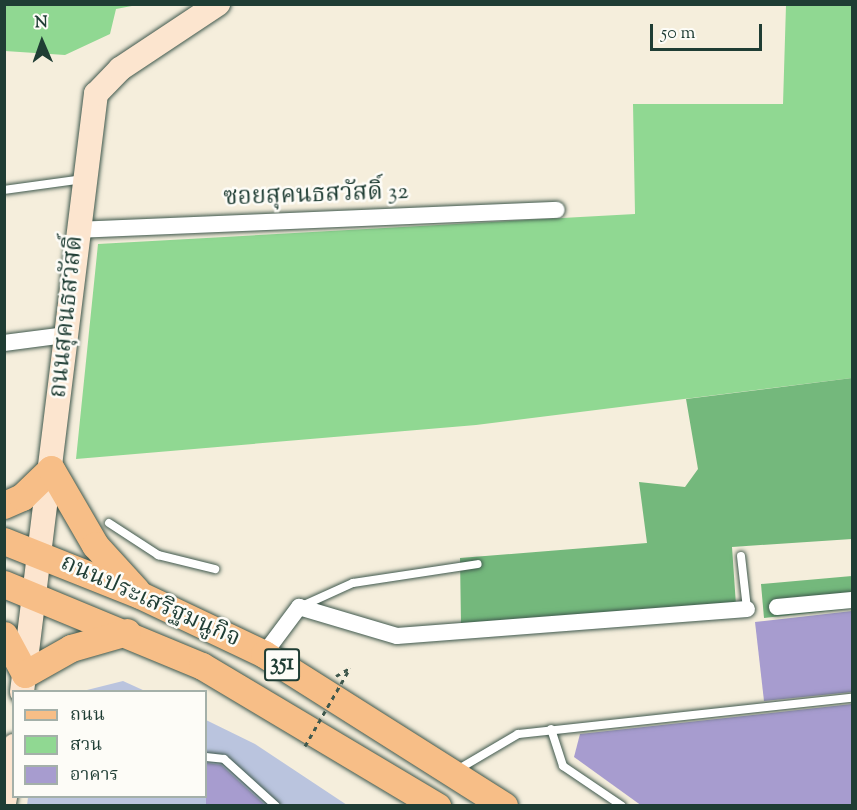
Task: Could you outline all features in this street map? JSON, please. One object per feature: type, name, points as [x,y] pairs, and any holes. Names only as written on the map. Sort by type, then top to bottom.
[{"type":"main road","name":"ถนนสุคนธสวัสดิ์","points":[[24,683],[42,555],[83,179],[96,94],[120,69],[218,4]]},
{"type":"main road","points":[[4,505],[22,497],[51,469],[95,545],[140,595]]},
{"type":"main road","name":"ถนนประเสริฐมนูกิจ","points":[[4,541],[140,595],[218,630],[264,654],[454,772],[504,806]]},
{"type":"main road","name":"ถนนประเสริฐมนูกิจ","points":[[4,584],[127,632],[202,666],[438,806]]},
{"type":"main road","points":[[202,666],[218,630]]},
{"type":"main road","points":[[4,635],[24,683],[70,648],[127,632]]},
{"type":"main road","points":[[4,802],[11,757]]},
{"type":"street","name":"ซอยสุคนธสวัสดิ์ 32","points":[[77,230],[557,210]]},
{"type":"street","points":[[4,343],[66,334]]},
{"type":"street","points":[[777,607],[852,600]]},
{"type":"street","points":[[264,654],[299,607],[397,636],[747,609]]},
{"type":"lane","points":[[4,190],[83,179]]},
{"type":"lane","points":[[109,523],[158,555],[215,569]]},
{"type":"lane","points":[[741,556],[747,609]]},
{"type":"lane","points":[[299,607],[353,583],[478,564]]},
{"type":"lane","points":[[454,772],[505,738],[551,729],[852,698]]},
{"type":"lane","points":[[551,729],[563,766],[622,806]]},
{"type":"lane","points":[[207,757],[224,759],[276,806]]},
{"type":"path","points":[[305,746],[350,668]]},
{"type":"shaded area","points":[[123,681],[143,690],[87,690]]},
{"type":"shaded area","points":[[207,720],[255,744],[347,805],[27,806],[28,798],[207,798]]},
{"type":"green space","points":[[4,5],[137,5],[116,9],[110,34],[65,55],[5,51]]},
{"type":"green space","points":[[786,5],[852,6],[852,378],[476,425],[76,459],[98,244],[635,214],[633,104],[783,104]]},
{"type":"green space","points":[[852,378],[852,539],[732,547],[736,605],[461,625],[460,558],[647,543],[639,482],[685,487],[698,469],[686,399]]},
{"type":"green space","points":[[852,576],[852,608],[764,618],[761,584]]},
{"type":"building","points":[[852,611],[852,692],[764,701],[755,622]]},
{"type":"building","points":[[852,704],[852,806],[642,806],[574,757],[580,734]]},
{"type":"building","points":[[207,763],[221,765],[266,806],[206,806]]}]
